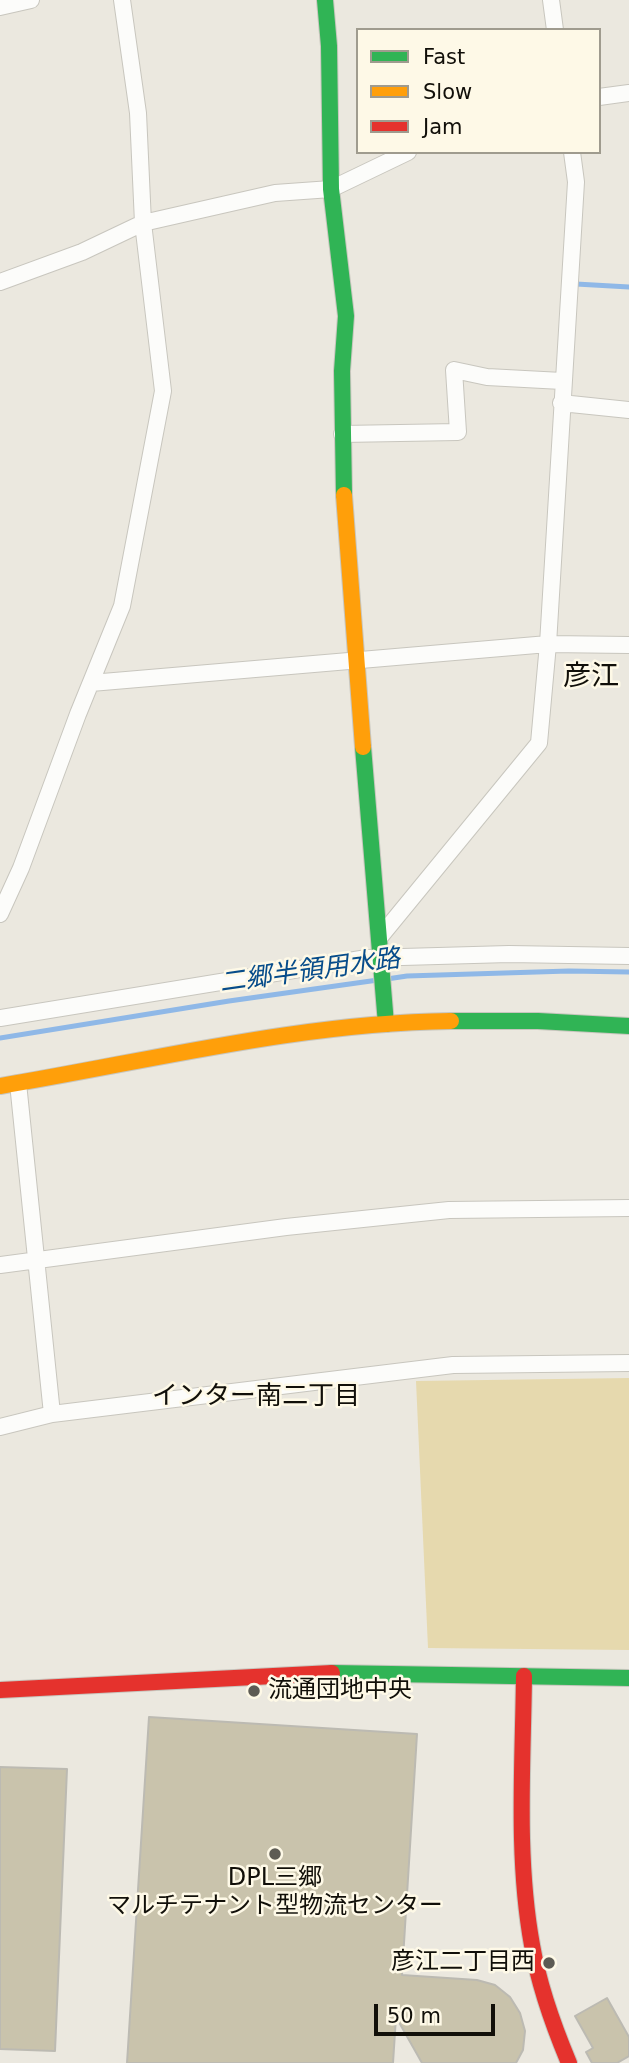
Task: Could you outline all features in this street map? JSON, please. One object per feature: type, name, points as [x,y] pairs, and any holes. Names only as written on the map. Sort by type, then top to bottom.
[{"type":"street","points":[[0,7],[31,0]]},
{"type":"street","points":[[0,914],[21,868],[122,606],[163,391],[143,223],[138,113],[122,0]]},
{"type":"street","points":[[325,0],[329,46],[331,189],[346,316],[342,372],[344,516],[386,1024]]},
{"type":"street","points":[[551,0],[555,28]]},
{"type":"street","points":[[601,97],[629,93]]},
{"type":"street","points":[[0,282],[82,252],[143,223],[275,193],[331,189],[404,154]]},
{"type":"street","points":[[380,937],[539,743],[548,644],[576,182],[572,154]]},
{"type":"street","points":[[342,434],[458,432],[454,370],[487,377],[562,381]]},
{"type":"street","points":[[561,403],[629,410]]},
{"type":"street","points":[[91,682],[548,644],[629,645]]},
{"type":"street","points":[[0,1018],[381,957],[509,954],[629,956]]},
{"type":"street","points":[[0,1086],[264,1037],[386,1024],[502,1020],[629,1026]]},
{"type":"street","points":[[18,1083],[52,1414]]},
{"type":"street","points":[[0,1265],[286,1227],[449,1210],[629,1208]]},
{"type":"street","points":[[0,1427],[52,1414],[453,1364],[629,1363]]},
{"type":"street","points":[[0,1690],[312,1673],[629,1678]]},
{"type":"street","points":[[524,1676],[524,1874],[529,1931],[545,1998],[569,2063]]},
{"type":"shaded area","points":[[629,1378],[629,1650],[428,1648],[416,1381]]},
{"type":"building","name":"DPL三郷 マルチテナント型物流センター","points":[[149,1717],[417,1734],[402,1975],[477,1980],[495,1985],[510,1997],[520,2013],[525,2031],[523,2050],[516,2063],[422,2063],[396,2017],[393,2063],[127,2063]]},
{"type":"building","points":[[0,1767],[67,1769],[55,2051],[0,2049]]},
{"type":"building","points":[[607,1998],[629,2037],[629,2056],[617,2063],[592,2063],[586,2052],[593,2048],[575,2016]]},
{"type":"waterway","points":[[576,284],[629,287]]},
{"type":"waterway","name":"二郷半領用水路","points":[[387,979],[407,976],[569,971],[629,972]]},
{"type":"waterway","name":"二郷半領用水路","points":[[0,1038],[378,980]]},
{"type":"traffic: fast","points":[[325,0],[329,46],[331,189],[346,316],[342,371],[344,495]]},
{"type":"traffic: fast","points":[[363,747],[386,1024]]},
{"type":"traffic: fast","points":[[451,1021],[538,1021],[629,1026]]},
{"type":"traffic: fast","points":[[332,1673],[629,1678]]},
{"type":"traffic: slow","points":[[344,495],[363,747]]},
{"type":"traffic: slow","points":[[0,1086],[281,1036],[337,1028],[451,1021]]},
{"type":"traffic: jam","points":[[0,1690],[332,1673]]},
{"type":"traffic: jam","points":[[524,1676],[522,1845],[527,1912],[543,1990],[569,2063]]},
{"type":"place","name":"流通団地中央","points":[[254,1691]]},
{"type":"place","name":"DPL三郷 マルチテナント型物流センター","points":[[275,1854]]},
{"type":"place","name":"彦江二丁目西","points":[[549,1963]]},
{"type":"district","name":"彦江","points":[[591,678]]},
{"type":"district","name":"インター南二丁目","points":[[256,1397]]}]
